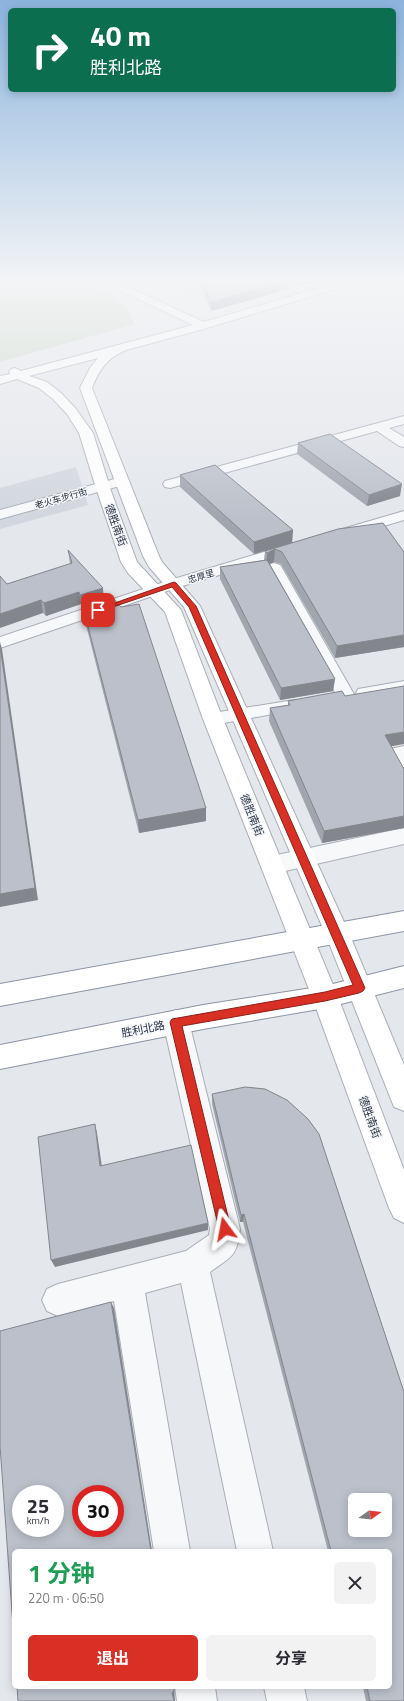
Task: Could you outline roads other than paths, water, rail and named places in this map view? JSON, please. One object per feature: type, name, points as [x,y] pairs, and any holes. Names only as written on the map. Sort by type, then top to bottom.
[{"type":"main road","points":[[9,376],[59,360]]},
{"type":"main road","points":[[9,376],[71,360]]},
{"type":"main road","points":[[74,373],[80,360]]},
{"type":"main road","name":"德胜南街","points":[[101,360],[90,375],[86,388],[155,564],[192,606],[336,933],[404,1098]]},
{"type":"main road","name":"德胜南街","points":[[9,376],[43,385],[57,396],[72,412],[86,433]]},
{"type":"main road","name":"德胜南街","points":[[72,392],[102,486],[129,562],[134,570],[173,610],[213,719],[325,997],[404,1208]]},
{"type":"main road","points":[[0,995],[404,921]]},
{"type":"main road","name":"胜利北路","points":[[0,1057],[176,1022],[325,997],[404,977]]},
{"type":"street","points":[[170,484],[404,420]]},
{"type":"street","points":[[379,427],[404,443]]},
{"type":"street","name":"老火车步行街","points":[[0,515],[122,481]]},
{"type":"street","points":[[330,537],[404,515]]},
{"type":"street","name":"忠厚里","points":[[0,643],[155,590],[307,544]]},
{"type":"street","points":[[274,568],[338,697]]},
{"type":"street","points":[[404,753],[397,754],[404,766]]},
{"type":"street","points":[[272,865],[404,836]]},
{"type":"street","points":[[58,1300],[193,1265],[223,1244],[225,1229],[176,1022]]},
{"type":"street","points":[[193,1265],[255,1549]]},
{"type":"street","points":[[127,1282],[172,1549]]},
{"type":"street","points":[[195,1689],[197,1701]]},
{"type":"street","points":[[284,1689],[287,1701]]},
{"type":"lane","points":[[338,697],[404,686]]},
{"type":"lane","points":[[213,719],[308,703]]}]
